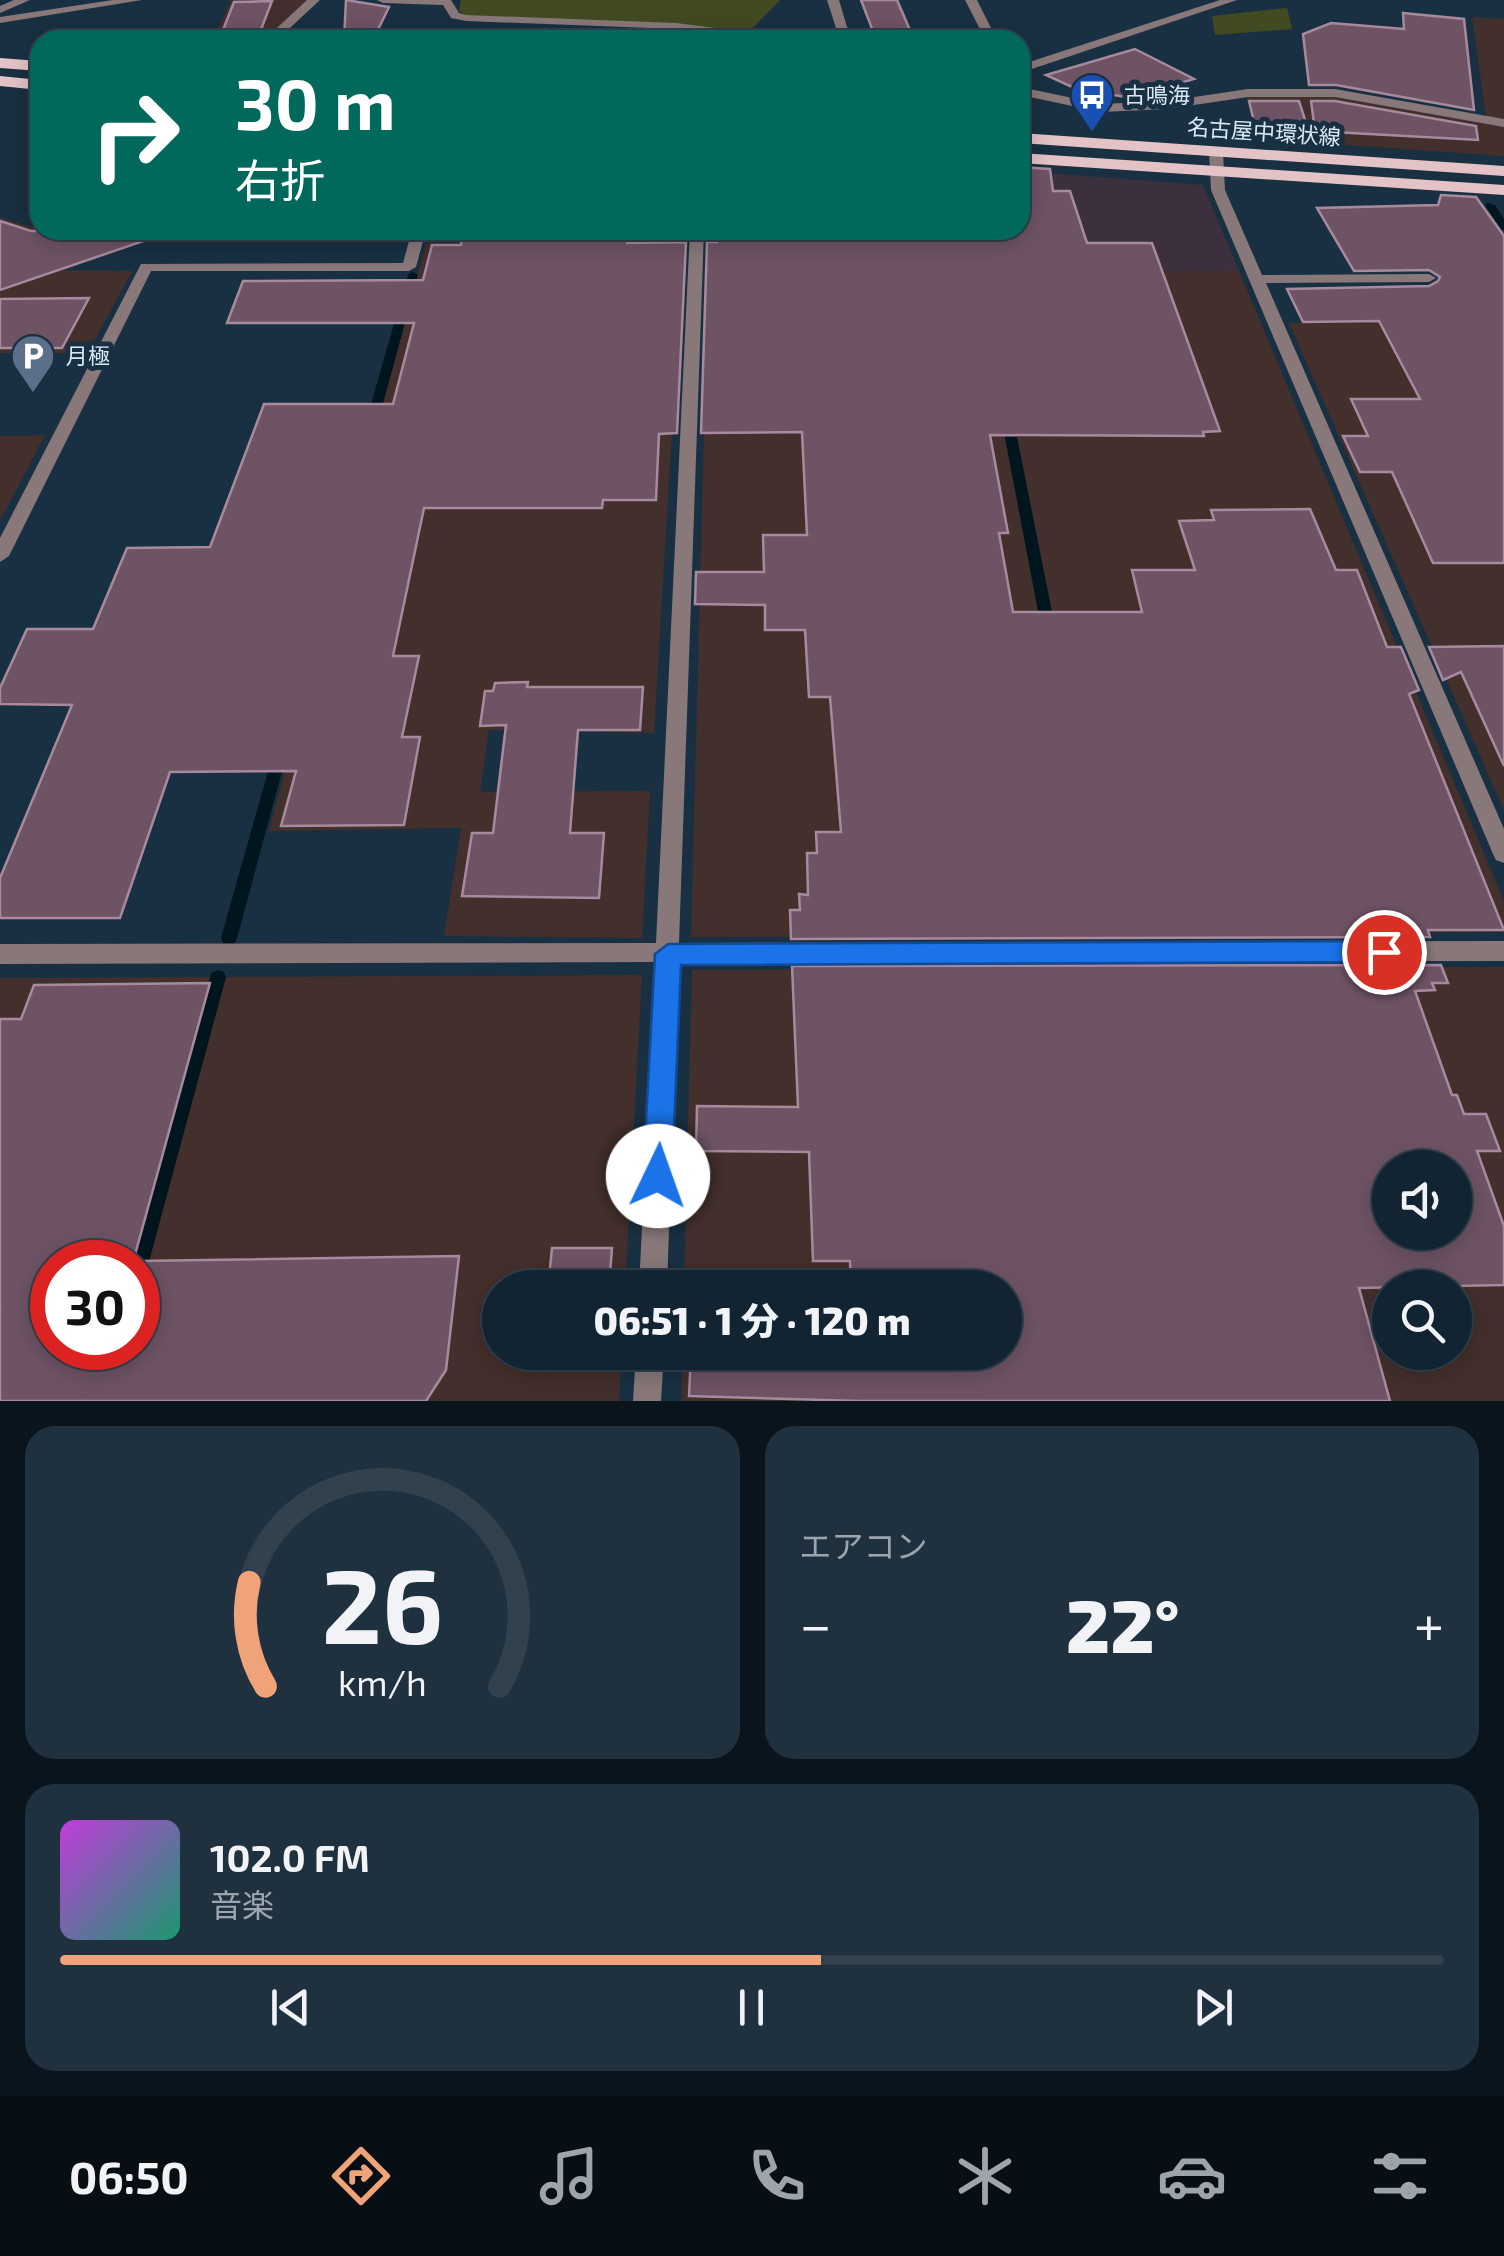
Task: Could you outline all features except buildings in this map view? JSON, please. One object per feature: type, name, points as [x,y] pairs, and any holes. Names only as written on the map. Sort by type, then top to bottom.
[{"type":"main road","points":[[0,63],[30,65]]},
{"type":"main road","points":[[0,82],[30,84]]},
{"type":"main road","name":"名古屋中環状線","points":[[1030,139],[1504,190]]},
{"type":"main road","name":"名古屋中環状線","points":[[1030,158],[1504,171]]},
{"type":"street","points":[[0,10],[24,0]]},
{"type":"street","points":[[0,20],[136,0]]},
{"type":"street","points":[[281,30],[314,0]]},
{"type":"street","points":[[384,0],[447,2],[455,16],[466,18],[705,30]]},
{"type":"street","points":[[833,0],[844,30]]},
{"type":"street","points":[[971,0],[985,30]]},
{"type":"street","points":[[1030,66],[1231,0]]},
{"type":"street","points":[[1030,93],[1101,108],[1167,105],[1248,93],[1320,92],[1369,96],[1504,123]]},
{"type":"street","points":[[1216,162],[1218,190],[1504,854]]},
{"type":"street","points":[[0,556],[146,268],[408,267],[416,240]]},
{"type":"street","points":[[653,1270],[697,240]]},
{"type":"street","points":[[1258,279],[1430,278]]},
{"type":"street","points":[[0,954],[1504,951]]},
{"type":"street","points":[[648,1401],[649,1370]]},
{"type":"shaded area","points":[[231,0],[309,0],[277,30],[218,30]]},
{"type":"shaded area","points":[[1472,17],[1504,19],[1504,121],[1486,117]]},
{"type":"shaded area","points":[[1333,95],[1504,125],[1504,156],[1258,139],[1247,96]]},
{"type":"shaded area","points":[[1030,172],[1203,185],[1239,271],[981,272],[1011,240],[1030,240]]},
{"type":"shaded area","points":[[0,218],[30,226],[30,240],[67,240],[51,270],[132,271],[88,353],[0,353]]},
{"type":"shaded area","points":[[683,242],[654,733],[489,730],[480,792],[650,791],[642,938],[444,936],[461,828],[269,831],[426,243]]},
{"type":"shaded area","points":[[1239,271],[1504,901],[1504,932],[1110,935],[981,272]]},
{"type":"shaded area","points":[[975,272],[1104,935],[691,937],[708,275]]},
{"type":"shaded area","points":[[1504,321],[1504,810],[1289,323]]},
{"type":"shaded area","points":[[45,435],[0,521],[0,436]]},
{"type":"shaded area","points":[[1504,967],[1504,1401],[681,1401],[682,1370],[1022,1370],[1022,1270],[684,1270],[692,970]]},
{"type":"shaded area","points":[[642,975],[626,1270],[482,1270],[482,1370],[621,1370],[619,1401],[0,1401],[0,978]]},
{"type":"green space","points":[[461,0],[780,0],[751,30],[465,15],[459,11]]},
{"type":"green space","points":[[1287,8],[1292,29],[1215,35],[1212,16]]},
{"type":"waterway","points":[[1490,205],[1504,227]]},
{"type":"waterway","points":[[373,418],[413,275]]},
{"type":"waterway","points":[[1007,417],[1048,627]]},
{"type":"waterway","points":[[229,938],[279,757]]},
{"type":"waterway","points":[[146,1240],[218,977]]},
{"type":"place","name":"古鳴海","points":[[1092,133]]},
{"type":"place","name":"月極","points":[[33,394]]},
{"type":"route","points":[[658,1176],[668,954],[1384,952]]}]
